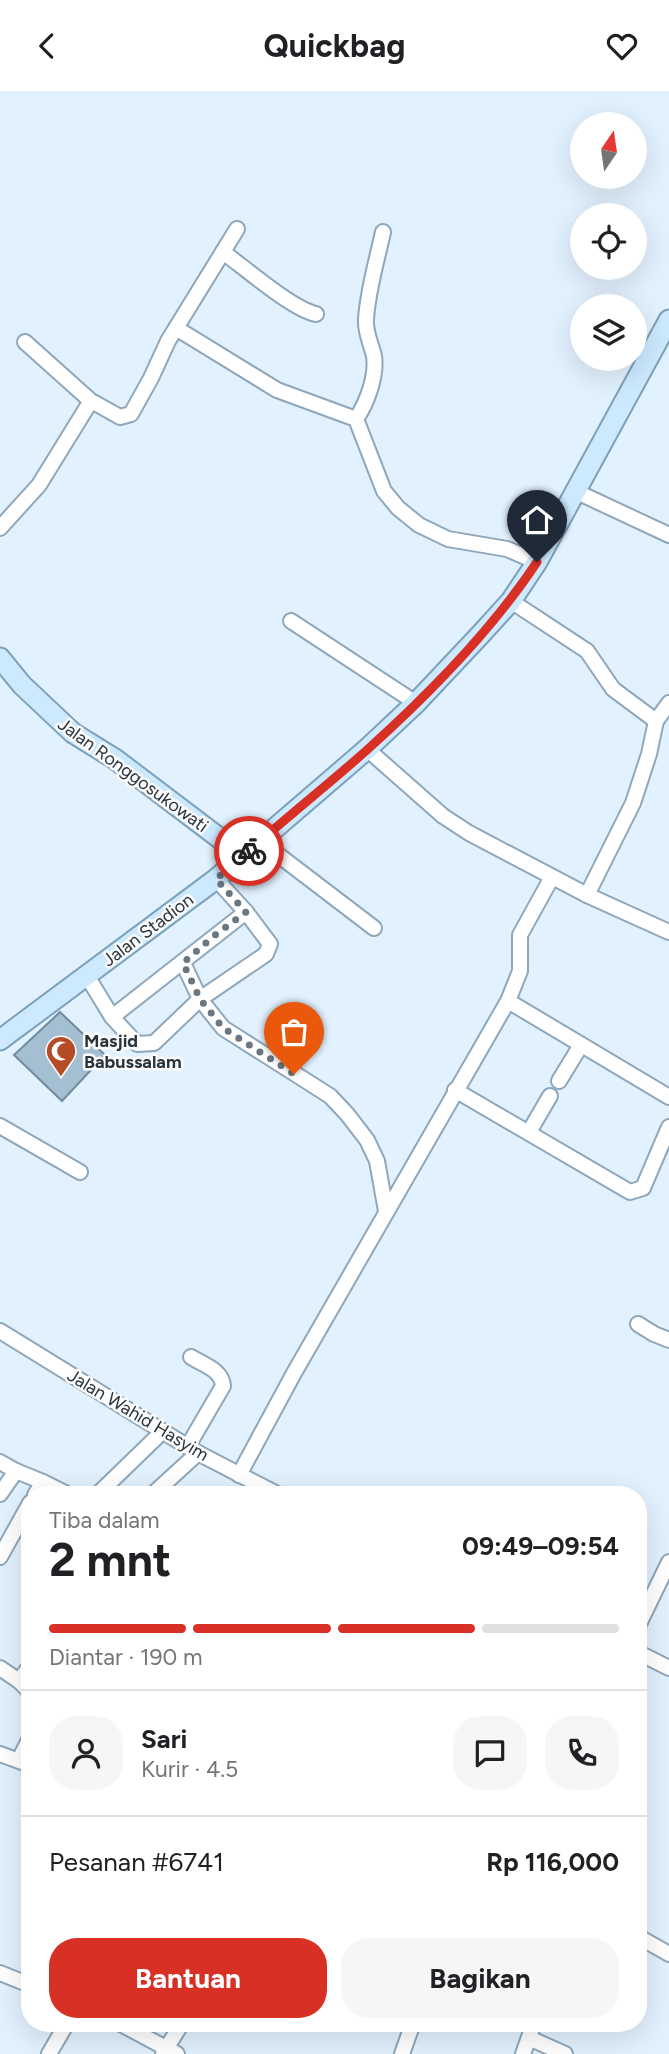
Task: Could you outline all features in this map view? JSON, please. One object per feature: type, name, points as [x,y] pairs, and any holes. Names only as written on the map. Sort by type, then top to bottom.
[{"type":"main road","name":"Jalan Stadion","points":[[0,1040],[216,879],[367,750],[416,703],[511,601],[537,562],[669,320]]},
{"type":"main road","name":"Jalan Ronggosukowati","points":[[2,666],[73,733],[115,759],[243,856]]},
{"type":"street","points":[[25,342],[92,402],[120,417],[131,414],[176,328],[237,229]]},
{"type":"street","points":[[383,232],[366,321],[366,335],[374,356],[370,388],[356,419],[384,491],[398,508],[419,525],[448,539],[507,549],[537,562]]},
{"type":"street","points":[[223,252],[304,312],[316,314]]},
{"type":"street","points":[[176,328],[276,390],[356,419]]},
{"type":"street","points":[[0,528],[39,485],[92,402]]},
{"type":"street","points":[[575,491],[669,534]]},
{"type":"street","points":[[511,601],[587,651],[613,689],[656,721]]},
{"type":"street","points":[[292,621],[416,703]]},
{"type":"street","points":[[587,895],[633,803],[649,754],[656,721],[669,703]]},
{"type":"street","points":[[367,750],[443,815],[552,877],[669,932]]},
{"type":"street","points":[[260,841],[374,928]]},
{"type":"street","points":[[239,1475],[386,1211],[508,1001],[520,971],[520,935],[552,877]]},
{"type":"street","points":[[87,976],[112,1017],[138,1044],[154,1043],[200,999],[266,954],[269,949],[270,944],[246,912],[216,879]]},
{"type":"street","points":[[112,1017],[246,912]]},
{"type":"street","points":[[183,963],[200,999],[223,1028],[330,1096],[347,1114],[368,1140],[377,1161],[386,1211]]},
{"type":"street","points":[[508,1001],[669,1097]]},
{"type":"street","points":[[559,1081],[581,1045]]},
{"type":"street","points":[[455,1090],[630,1192],[643,1188],[669,1127]]},
{"type":"street","points":[[529,1132],[550,1095]]},
{"type":"street","points":[[0,1126],[80,1172]]},
{"type":"street","points":[[638,1324],[669,1340]]},
{"type":"street","name":"Jalan Wahid Hasyim","points":[[0,1331],[193,1449],[261,1486]]},
{"type":"street","points":[[160,1486],[193,1449],[223,1386],[222,1377],[217,1372],[191,1357]]},
{"type":"street","points":[[106,1486],[163,1431]]},
{"type":"street","points":[[0,1462],[36,1486]]},
{"type":"street","points":[[0,1494],[16,1471]]},
{"type":"street","points":[[0,1557],[6,1533],[21,1514]]},
{"type":"street","points":[[647,1607],[669,1562]]},
{"type":"street","points":[[647,1657],[669,1668]]},
{"type":"street","points":[[0,1659],[19,1675]]},
{"type":"street","points":[[0,1754],[21,1762]]},
{"type":"street","points":[[647,1942],[669,1954]]},
{"type":"street","points":[[0,1973],[21,1981]]},
{"type":"street","points":[[49,2054],[62,2032]]},
{"type":"street","points":[[135,2032],[169,2052],[178,2032]]},
{"type":"street","points":[[401,2054],[410,2032]]},
{"type":"street","points":[[523,2054],[531,2032]]},
{"type":"street","points":[[529,2038],[565,2054]]},
{"type":"building","name":"Masjid Babussalam","points":[[60,1012],[105,1055],[62,1101],[14,1055]]},
{"type":"way so far","points":[[249,851],[216,879],[246,912],[183,963],[200,999],[223,1028],[294,1074]]},
{"type":"place","name":"Masjid Babussalam","points":[[61,1078]]},
{"type":"route","points":[[249,851],[367,750],[416,703],[511,601],[537,562]]}]
